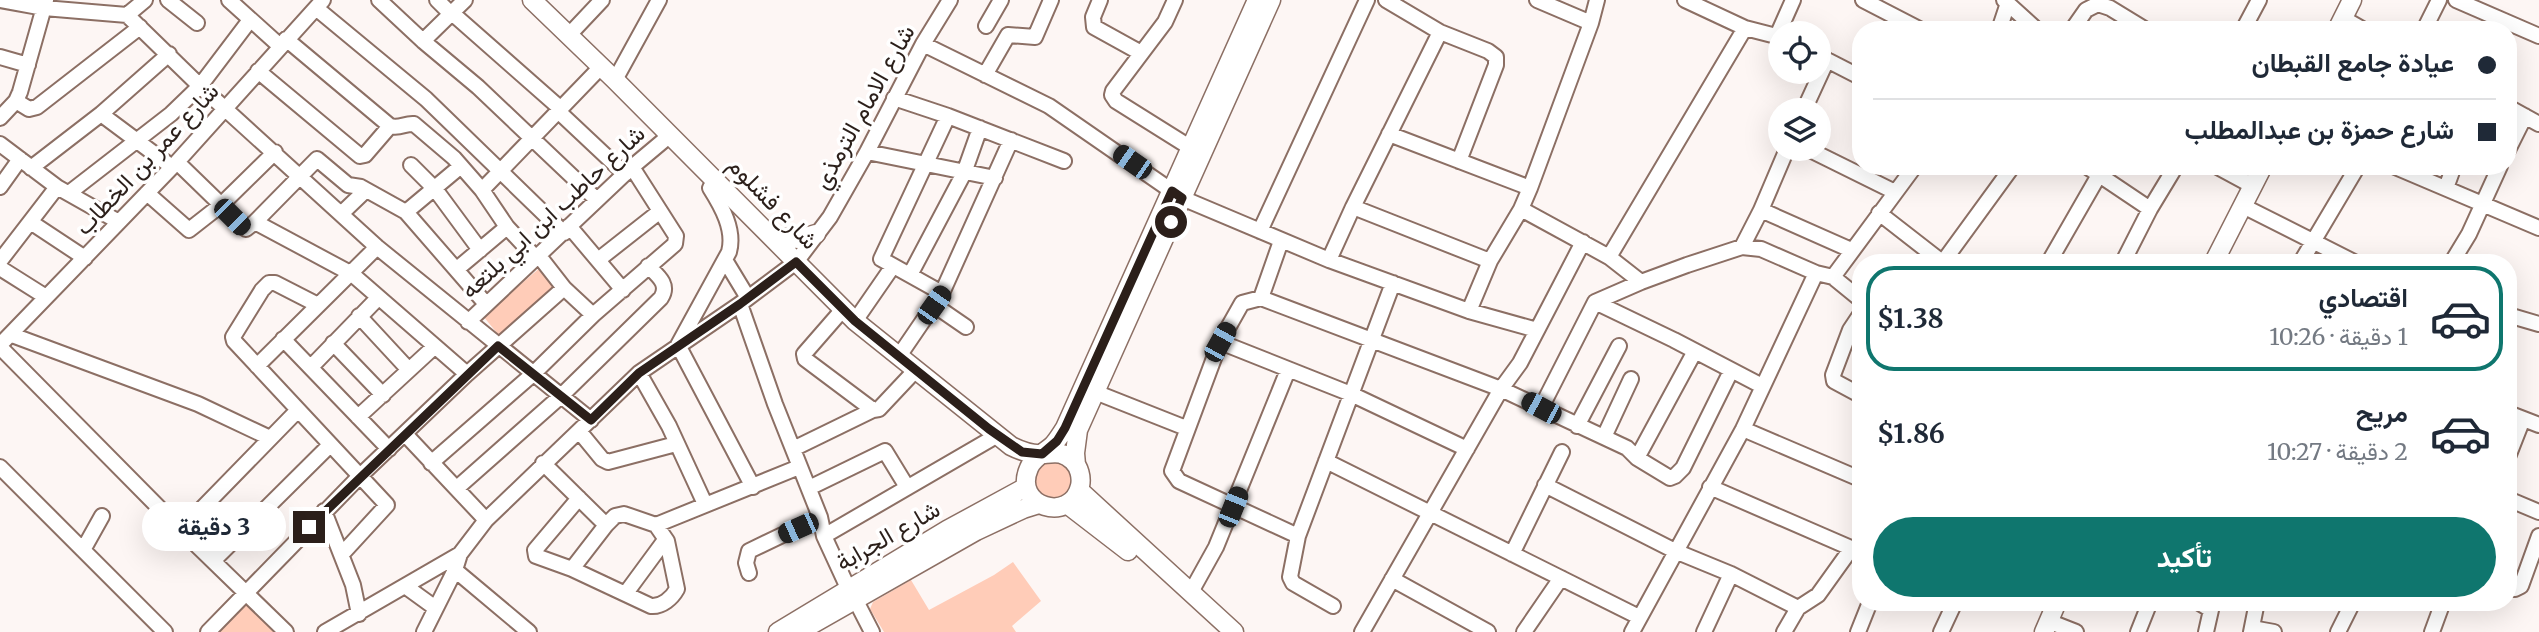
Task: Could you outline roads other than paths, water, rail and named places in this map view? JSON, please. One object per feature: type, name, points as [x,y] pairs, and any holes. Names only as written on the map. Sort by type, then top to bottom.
[{"type":"main road","points":[[1076,465],[1078,430],[1177,194],[1191,148],[1257,0]]},
{"type":"main road","points":[[1025,482],[1031,463],[1057,441],[1065,428],[1271,0]]},
{"type":"main road","points":[[2342,21],[2353,0]]},
{"type":"main road","name":"شارع فشلوم","points":[[530,1],[615,80],[710,188],[847,318]]},
{"type":"main road","name":"شارع فشلوم","points":[[530,1],[595,73],[773,237],[808,287],[898,356],[990,434]]},
{"type":"main road","points":[[2218,254],[2258,175]]},
{"type":"main road","points":[[773,237],[799,239],[816,234]]},
{"type":"main road","points":[[847,318],[911,375],[990,434],[1022,452],[1057,452],[1071,459],[1080,473],[1079,489],[1067,504],[1048,507],[1039,504],[1033,499],[1018,464],[990,434]]},
{"type":"main road","name":"شارع الجرابة","points":[[799,632],[851,594],[1025,482]]},
{"type":"main road","points":[[1079,489],[1234,632]]},
{"type":"main road","name":"شارع الجرابة","points":[[778,632],[976,531],[1039,504]]},
{"type":"main road","points":[[1067,504],[1162,579],[1221,632]]},
{"type":"street","points":[[3,0],[127,15],[200,86],[377,247],[591,420]]},
{"type":"street","points":[[127,15],[145,0]]},
{"type":"street","points":[[168,0],[197,23]]},
{"type":"street","points":[[229,0],[250,20],[283,42],[390,126],[396,128],[414,124],[461,166],[507,227],[593,316]]},
{"type":"street","points":[[379,0],[478,87],[597,200]]},
{"type":"street","points":[[431,463],[533,374],[676,240],[676,236],[629,170],[437,0]]},
{"type":"street","points":[[423,41],[465,0]]},
{"type":"street","points":[[569,35],[602,0]]},
{"type":"street","points":[[615,80],[659,0]]},
{"type":"street","name":"شارع الامام الترمذي","points":[[460,554],[486,520],[639,373],[793,265],[830,216],[867,152],[923,44],[950,0]]},
{"type":"street","points":[[986,26],[1001,0]]},
{"type":"street","points":[[985,75],[1008,36],[1035,37],[1051,0]]},
{"type":"street","points":[[1100,0],[1093,17],[1094,27],[1141,53]]},
{"type":"street","points":[[1175,0],[1165,22],[1113,91],[1113,98],[1191,148]]},
{"type":"street","points":[[1259,231],[1367,0]]},
{"type":"street","points":[[1386,0],[1440,32],[1488,51],[1496,57],[1459,161]]},
{"type":"street","points":[[1537,0],[1591,23]]},
{"type":"street","points":[[1469,311],[1490,261],[1521,209],[1530,188],[1597,0]]},
{"type":"street","points":[[1685,0],[1745,28],[1768,34]]},
{"type":"street","points":[[1784,21],[1793,0]]},
{"type":"street","points":[[1863,0],[1904,21]]},
{"type":"street","points":[[2428,21],[2439,0]]},
{"type":"street","points":[[2456,0],[2494,21]]},
{"type":"street","points":[[2247,21],[2257,1]]},
{"type":"street","points":[[2001,21],[2006,2],[2027,21]]},
{"type":"street","points":[[0,118],[16,101],[45,4]]},
{"type":"street","points":[[319,4],[567,229],[623,290]]},
{"type":"street","name":"شارع عمر بن الخطاب","points":[[0,346],[175,164],[319,4]]},
{"type":"street","points":[[2078,21],[2086,10],[2098,4],[2131,21]]},
{"type":"street","points":[[0,261],[63,190],[171,114],[200,86],[250,20]]},
{"type":"street","points":[[16,101],[29,109],[37,107],[140,27]]},
{"type":"street","points":[[1609,257],[1745,28]]},
{"type":"street","points":[[2517,31],[2539,36]]},
{"type":"street","points":[[1329,260],[1440,32]]},
{"type":"street","points":[[923,44],[1049,106],[1177,194],[1329,260],[1469,311],[1537,330]]},
{"type":"street","points":[[0,187],[25,163],[101,114],[169,54]]},
{"type":"street","points":[[0,57],[28,65]]},
{"type":"street","points":[[1831,62],[1852,74]]},
{"type":"street","points":[[258,71],[363,156],[390,126]]},
{"type":"street","points":[[481,190],[595,73]]},
{"type":"street","points":[[894,98],[980,128],[1064,162]]},
{"type":"street","points":[[2517,112],[2539,124]]},
{"type":"street","points":[[101,114],[175,164],[244,228],[249,228],[317,159],[348,185],[366,190],[406,212],[485,304]]},
{"type":"street","points":[[948,116],[881,259],[910,275],[966,327]]},
{"type":"street","points":[[2517,132],[2525,116]]},
{"type":"street","points":[[910,275],[964,173],[980,128]]},
{"type":"street","points":[[1389,134],[1530,188]]},
{"type":"street","name":"شارع حاطب ابن ابي بلتعه","points":[[468,322],[666,138]]},
{"type":"street","points":[[898,356],[938,299],[1011,140]]},
{"type":"street","points":[[0,144],[63,190],[119,222]]},
{"type":"street","points":[[147,193],[189,230],[221,205],[275,152]]},
{"type":"street","points":[[867,152],[995,178]]},
{"type":"street","points":[[1831,160],[1852,171]]},
{"type":"street","points":[[1742,247],[1782,161]]},
{"type":"street","points":[[411,165],[435,189],[480,250]]},
{"type":"street","points":[[406,212],[461,166]]},
{"type":"street","points":[[1861,175],[1895,192]]},
{"type":"street","points":[[1833,277],[1908,175]]},
{"type":"street","points":[[1948,254],[2006,175]]},
{"type":"street","points":[[2054,254],[2099,175],[2150,209]]},
{"type":"street","points":[[2127,254],[2171,175]]},
{"type":"street","points":[[2233,175],[2253,186]]},
{"type":"street","points":[[2305,254],[2353,175]]},
{"type":"street","points":[[2415,175],[2539,228]]},
{"type":"street","points":[[2446,188],[2451,175]]},
{"type":"street","points":[[2457,254],[2496,175]]},
{"type":"street","points":[[710,188],[719,202],[732,241],[725,260],[678,345],[753,487]]},
{"type":"street","points":[[341,214],[366,190]]},
{"type":"street","points":[[2243,206],[2337,254]]},
{"type":"street","points":[[1353,207],[1490,261]]},
{"type":"street","points":[[1521,209],[1609,257],[1641,282]]},
{"type":"street","points":[[1761,210],[1851,250]]},
{"type":"street","points":[[598,260],[659,212]]},
{"type":"street","points":[[1879,213],[1932,254]]},
{"type":"street","points":[[255,222],[352,274],[467,374]]},
{"type":"street","points":[[32,223],[85,258]]},
{"type":"street","points":[[457,269],[507,227]]},
{"type":"street","points":[[1261,298],[1281,241]]},
{"type":"street","points":[[1368,630],[1392,579],[1429,512],[1501,388],[1520,363],[1583,242]]},
{"type":"street","points":[[257,366],[377,247]]},
{"type":"street","points":[[1541,408],[1595,302],[1641,282],[1742,247],[1770,252],[1816,273],[1833,277],[1852,292]]},
{"type":"street","points":[[725,260],[744,301],[799,467],[820,517],[824,536],[851,594],[873,632]]},
{"type":"street","points":[[457,488],[561,396],[664,295],[663,281],[648,266]]},
{"type":"street","points":[[873,410],[803,357],[847,318],[893,266]]},
{"type":"street","points":[[0,268],[46,297]]},
{"type":"street","points":[[1632,632],[1744,429],[1816,273]]},
{"type":"street","points":[[318,305],[275,283],[265,285],[233,337],[236,345],[387,506],[342,554]]},
{"type":"street","points":[[1333,606],[1293,583],[1290,577],[1298,536],[1393,283]]},
{"type":"street","points":[[208,632],[360,476],[467,374],[564,288]]},
{"type":"street","points":[[311,367],[378,298]]},
{"type":"street","points":[[1298,536],[1179,481],[1174,476],[1172,466],[1186,428],[1214,357],[1225,344],[1242,303],[1261,298],[1501,388],[1627,448],[1637,458],[1669,477],[1675,477],[1683,468],[1731,371]]},
{"type":"street","points":[[1595,302],[1762,386]]},
{"type":"street","points":[[359,316],[409,370]]},
{"type":"street","points":[[2517,318],[2539,324]]},
{"type":"street","points":[[1852,327],[1833,374],[1834,381],[1852,391]]},
{"type":"street","points":[[12,335],[198,404],[270,438]]},
{"type":"street","points":[[283,339],[389,449]]},
{"type":"street","points":[[333,343],[383,395]]},
{"type":"street","points":[[1225,344],[1351,394],[1467,449]]},
{"type":"street","points":[[0,346],[181,530],[286,632]]},
{"type":"street","points":[[1577,426],[1619,346]]},
{"type":"street","points":[[358,417],[434,348]]},
{"type":"street","points":[[1637,458],[1695,351]]},
{"type":"street","points":[[1191,592],[1214,551],[1288,370]]},
{"type":"street","points":[[639,373],[654,397],[705,504]]},
{"type":"street","points":[[793,449],[879,409],[911,375]]},
{"type":"street","points":[[1604,437],[1631,379]]},
{"type":"street","points":[[1095,392],[1186,428]]},
{"type":"street","points":[[181,530],[298,410]]},
{"type":"street","points":[[2517,417],[2539,425]]},
{"type":"street","points":[[2517,434],[2523,419]]},
{"type":"street","points":[[1744,429],[1852,476]]},
{"type":"street","points":[[579,431],[602,459],[608,462],[676,444]]},
{"type":"street","points":[[405,434],[486,520]]},
{"type":"street","points":[[824,536],[990,434]]},
{"type":"street","points":[[213,561],[330,444]]},
{"type":"street","points":[[809,488],[885,451],[907,487]]},
{"type":"street","points":[[1512,554],[1562,452]]},
{"type":"street","points":[[1326,461],[1639,618]]},
{"type":"street","points":[[543,463],[606,524]]},
{"type":"street","points":[[0,467],[165,632]]},
{"type":"street","points":[[572,569],[606,524],[619,514],[656,525],[799,467]]},
{"type":"street","points":[[1545,485],[1675,551],[1731,574],[1798,608]]},
{"type":"street","points":[[1710,487],[1852,549]]},
{"type":"street","points":[[579,498],[534,553],[538,558],[572,569],[656,607],[674,594],[677,587],[665,540],[656,525]]},
{"type":"street","points":[[2517,503],[2539,512]]},
{"type":"street","points":[[324,511],[342,554],[359,614]]},
{"type":"street","points":[[83,550],[102,516]]},
{"type":"street","points":[[750,573],[746,563],[749,551],[820,517]]},
{"type":"street","points":[[2517,588],[2521,586],[2539,536]]},
{"type":"street","points":[[626,593],[665,540]]},
{"type":"street","points":[[424,632],[460,554]]},
{"type":"street","points":[[325,632],[460,554]]},
{"type":"street","points":[[1784,632],[1798,608],[1818,595],[1852,556]]},
{"type":"street","points":[[455,569],[529,632]]},
{"type":"street","points":[[1704,632],[1731,574]]},
{"type":"street","points":[[1526,632],[1561,578]]},
{"type":"street","points":[[1392,579],[1488,632]]},
{"type":"street","points":[[405,586],[434,607]]},
{"type":"street","points":[[1857,632],[1866,611]]},
{"type":"street","points":[[1941,632],[1951,611]]},
{"type":"street","points":[[2138,632],[2146,611]]},
{"type":"street","points":[[2206,632],[2211,611]]},
{"type":"street","points":[[2255,611],[2251,630],[2274,632]]},
{"type":"street","points":[[2338,632],[2348,611]]},
{"type":"street","points":[[2432,632],[2440,611]]},
{"type":"street","points":[[2046,627],[2076,632]]}]
